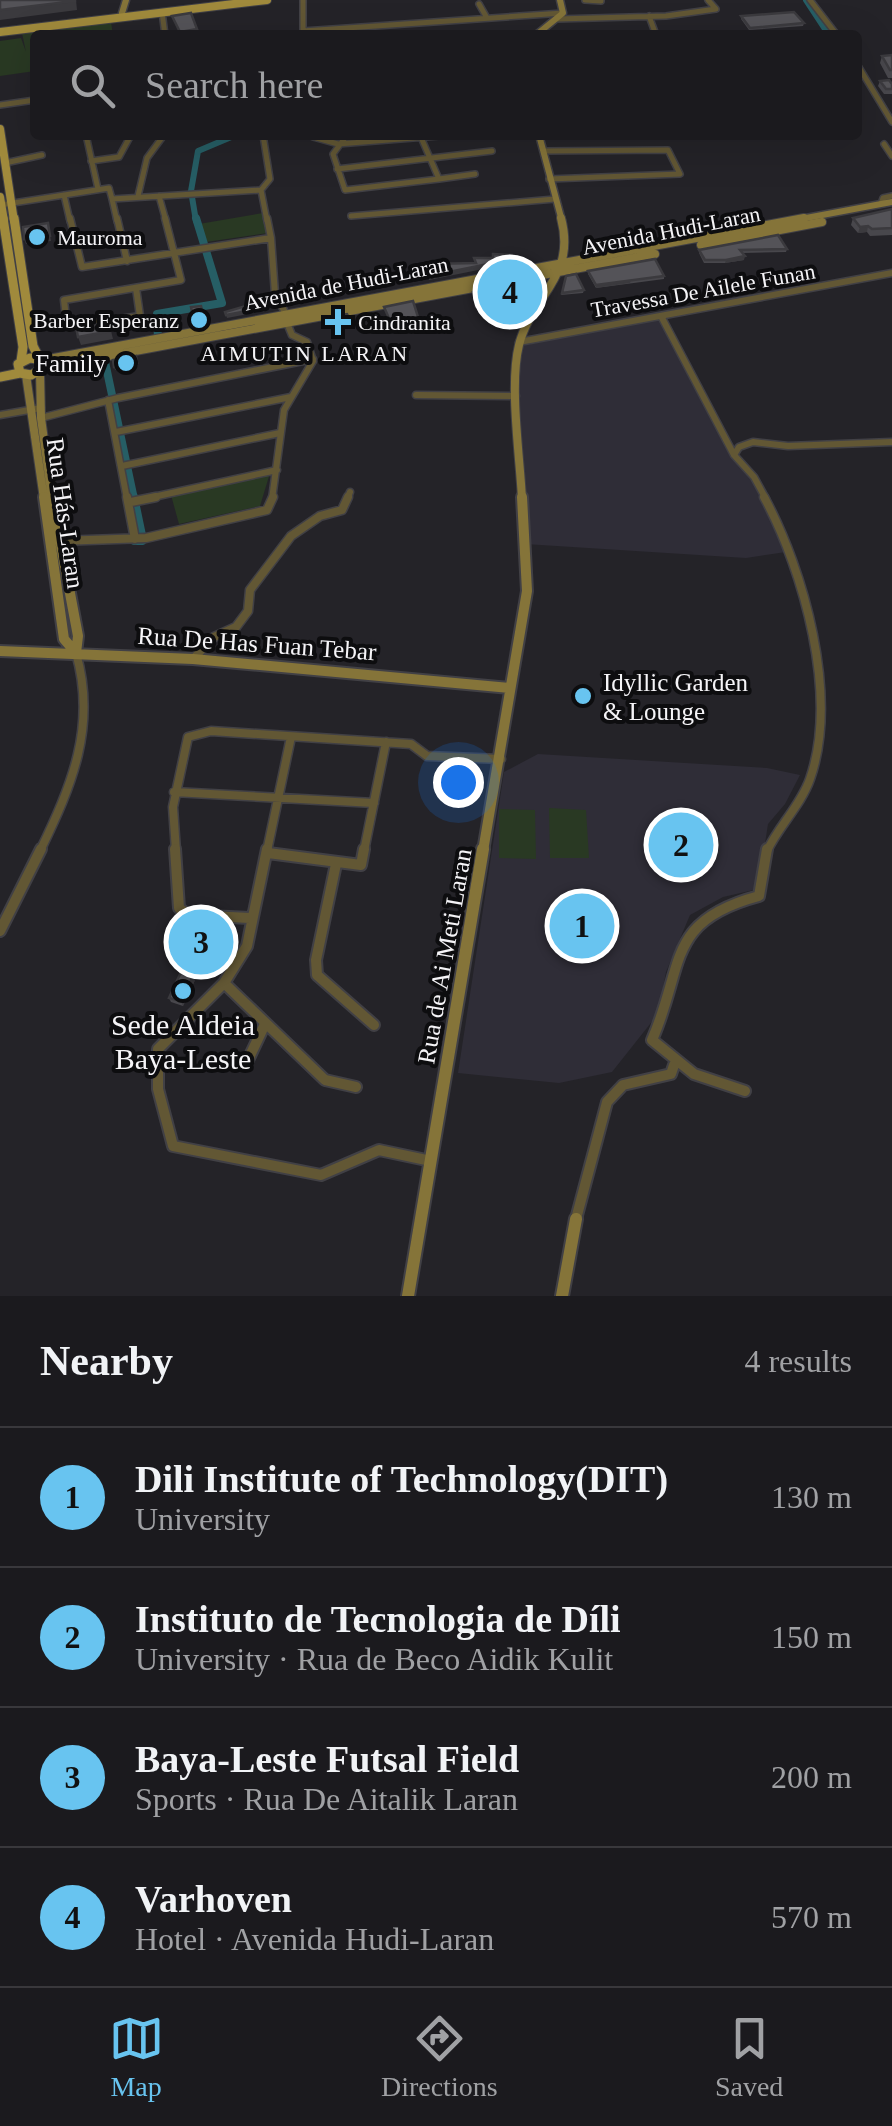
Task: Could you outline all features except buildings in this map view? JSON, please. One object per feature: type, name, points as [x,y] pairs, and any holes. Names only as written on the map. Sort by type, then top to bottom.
[{"type":"main road","points":[[0,32],[234,0]]},
{"type":"main road","points":[[0,32],[267,0]]},
{"type":"main road","name":"Rua Hás-Laran","points":[[0,129],[5,163],[3,202],[23,347],[21,368]]},
{"type":"main road","name":"Rua Hás-Laran","points":[[8,238],[34,346],[42,364]]},
{"type":"main road","points":[[0,369],[42,364]]},
{"type":"main road","points":[[0,377],[42,364]]},
{"type":"street","points":[[122,13],[126,0]]},
{"type":"street","points":[[303,0],[303,30]]},
{"type":"street","points":[[560,0],[560,16]]},
{"type":"street","points":[[585,0],[601,1]]},
{"type":"street","points":[[353,30],[487,18],[649,16],[714,10],[708,0]]},
{"type":"street","points":[[810,0],[833,30]]},
{"type":"street","points":[[479,4],[487,18]]},
{"type":"street","points":[[162,12],[164,30]]},
{"type":"street","points":[[542,30],[560,16]]},
{"type":"street","points":[[649,16],[654,30]]},
{"type":"street","points":[[862,72],[892,122]]},
{"type":"street","points":[[0,104],[30,100]]},
{"type":"street","points":[[87,140],[98,189]]},
{"type":"street","points":[[91,162],[119,157],[128,140]]},
{"type":"street","points":[[138,196],[147,158],[160,140]]},
{"type":"street","points":[[112,199],[261,190],[270,179],[264,140]]},
{"type":"street","points":[[324,140],[338,144],[380,140]]},
{"type":"street","points":[[342,140],[333,154],[344,190],[475,174]]},
{"type":"street","points":[[423,140],[439,178]]},
{"type":"street","points":[[541,140],[564,230],[559,268],[892,202]]},
{"type":"street","points":[[884,144],[892,156]]},
{"type":"street","points":[[544,151],[668,150],[680,174],[549,179]]},
{"type":"street","points":[[337,169],[492,151]]},
{"type":"street","points":[[5,163],[42,155]]},
{"type":"street","points":[[3,202],[109,188],[127,261]]},
{"type":"street","points":[[261,190],[271,238],[275,294],[292,335],[307,342],[313,359]]},
{"type":"street","points":[[64,194],[79,265],[89,268],[271,238]]},
{"type":"street","points":[[136,288],[140,316],[67,327],[64,300],[181,280],[159,196]]},
{"type":"street","points":[[351,216],[555,199]]},
{"type":"street","name":"Avenida Hudi-Laran","points":[[286,319],[892,202]]},
{"type":"street","name":"Rua de Ai Meti Laran","points":[[408,1296],[527,591],[516,396],[520,342],[559,268]]},
{"type":"street","name":"Travessa De Ailele Funan","points":[[520,342],[892,273]]},
{"type":"street","points":[[661,316],[734,454],[754,477],[794,556],[808,606],[824,720],[810,781],[767,849],[759,896],[729,901],[697,920],[676,962],[668,1009],[652,1040],[674,1065],[721,1086],[744,1091]]},
{"type":"street","name":"Avenida de Hudi-Laran","points":[[42,364],[286,319]]},
{"type":"street","points":[[54,541],[146,538],[267,510],[277,470],[280,433],[291,396],[313,359]]},
{"type":"street","points":[[0,415],[108,400],[313,359]]},
{"type":"street","name":"Rua Hás-Laran","points":[[0,931],[48,832],[83,742],[86,689],[76,653],[64,639],[38,412],[42,364]]},
{"type":"street","name":"Rua Hás-Laran","points":[[21,368],[38,412]]},
{"type":"street","points":[[416,395],[516,396]]},
{"type":"street","points":[[116,432],[291,396]]},
{"type":"street","points":[[108,400],[122,466],[135,501],[135,539]]},
{"type":"street","points":[[122,466],[280,433]]},
{"type":"street","points":[[734,454],[739,446],[753,442],[788,446],[892,442]]},
{"type":"street","points":[[135,501],[277,470]]},
{"type":"street","points":[[193,659],[214,637],[236,627],[248,612],[250,590],[291,536],[320,516],[342,510],[350,492]]},
{"type":"street","name":"Rua De Has Fuan Tebar","points":[[0,650],[193,659],[510,688]]},
{"type":"street","points":[[250,918],[188,915],[179,908],[174,792],[188,737],[212,731],[386,742],[410,744],[427,756],[501,759]]},
{"type":"street","points":[[291,736],[246,946],[224,983],[158,1049],[158,1089],[172,1146],[322,1175],[380,1150],[431,1161]]},
{"type":"street","points":[[268,854],[356,866],[364,861],[386,742]]},
{"type":"street","points":[[174,792],[280,795],[374,804]]},
{"type":"street","points":[[336,864],[316,960],[317,975],[374,1026]]},
{"type":"street","points":[[224,983],[325,1080],[356,1087]]},
{"type":"street","points":[[248,1060],[265,1024]]},
{"type":"street","points":[[562,1296],[576,1219],[607,1102],[622,1085],[671,1074],[674,1065]]},
{"type":"shaded area","points":[[657,319],[670,334],[737,458],[756,477],[793,551],[746,558],[525,544],[515,366],[521,346]]},
{"type":"shaded area","points":[[538,754],[767,768],[800,775],[785,804],[768,824],[758,889],[723,897],[690,915],[666,972],[658,1014],[612,1072],[559,1083],[458,1073],[504,772]]},
{"type":"green space","points":[[111,22],[112,30],[46,30]]},
{"type":"green space","points":[[30,32],[30,72],[0,76],[0,41],[21,38],[26,52],[22,33]]},
{"type":"green space","points":[[263,213],[268,233],[206,242],[199,224]]},
{"type":"green space","points":[[270,473],[260,506],[179,524],[171,495]]},
{"type":"green space","points":[[549,808],[586,810],[589,858],[550,858]]},
{"type":"green space","points":[[499,809],[535,810],[536,859],[499,858]]},
{"type":"green space","points":[[189,918],[225,921],[213,967],[177,963]]},
{"type":"waterway","points":[[806,0],[826,30]]},
{"type":"waterway","points":[[196,221],[191,191],[198,151],[224,140]]},
{"type":"waterway","points":[[158,339],[157,314],[222,303],[196,218]]},
{"type":"waterway","points":[[104,357],[134,499]]},
{"type":"waterway","points":[[133,497],[142,540],[134,540]]},
{"type":"place","name":"Mauroma","points":[[37,237]]},
{"type":"place","name":"Varhoven","points":[[510,292]]},
{"type":"place","name":"Barber Esperanz","points":[[199,320]]},
{"type":"place","name":"Cindranita","points":[[338,322]]},
{"type":"place","name":"Family","points":[[126,363]]},
{"type":"place","name":"Idyllic Garden & Lounge","points":[[583,696]]},
{"type":"place","name":"Instituto de Tecnologia de Díli","points":[[681,845]]},
{"type":"place","name":"Dili Institute of Technology(DIT)","points":[[582,926]]},
{"type":"place","name":"Baya-Leste Futsal Field","points":[[201,942]]},
{"type":"place","name":"Sede Aldeia Baya-Leste","points":[[183,991]]},
{"type":"district","name":"AIMUTIN LARAN","points":[[305,353]]}]
